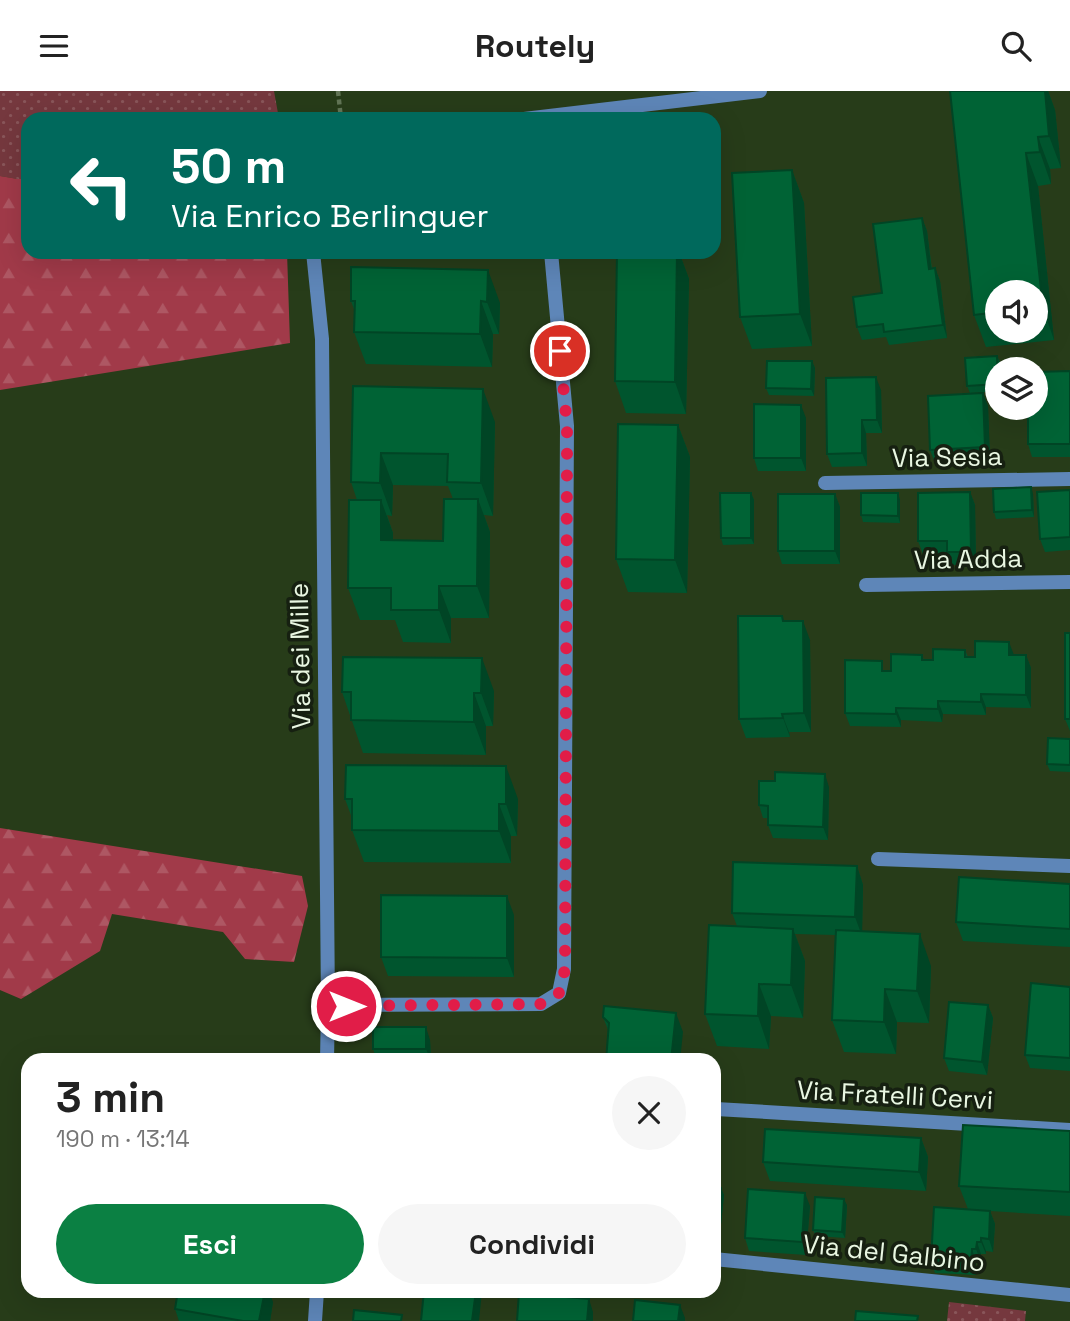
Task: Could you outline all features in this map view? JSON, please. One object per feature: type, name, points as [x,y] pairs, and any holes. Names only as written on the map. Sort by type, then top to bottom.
[{"type":"street","points":[[566,112],[628,99],[760,91]]},
{"type":"street","name":"Via dei Mille","points":[[314,259],[322,339],[327,1053]]},
{"type":"street","points":[[328,1006],[541,1004],[559,993],[565,969],[567,426],[552,259]]},
{"type":"street","name":"Via Sesia","points":[[825,483],[1070,479]]},
{"type":"street","name":"Via Adda","points":[[866,585],[1070,582]]},
{"type":"street","points":[[878,859],[1070,866]]},
{"type":"street","name":"Via Fratelli Cervi","points":[[721,1109],[1070,1130]]},
{"type":"street","name":"Via del Galbino","points":[[721,1260],[1070,1295]]},
{"type":"street","points":[[314,1321],[316,1298]]},
{"type":"path","points":[[338,91],[340,112]]},
{"type":"shaded area","points":[[0,91],[274,91],[278,112],[21,112],[21,179],[0,176]]},
{"type":"shaded area","points":[[949,1302],[1026,1311],[1025,1321],[947,1321]]},
{"type":"green space","points":[[0,176],[21,179],[21,259],[287,259],[290,343],[0,390]]},
{"type":"green space","points":[[0,828],[302,876],[308,906],[294,962],[245,959],[223,932],[112,914],[100,951],[21,999],[0,990]]},
{"type":"building","points":[[950,91],[1045,91],[1049,136],[1038,137],[1040,152],[1026,153],[1040,280],[985,280],[985,314],[974,315]]},
{"type":"building","points":[[792,170],[800,314],[740,317],[732,173]]},
{"type":"building","points":[[922,218],[929,269],[935,268],[943,325],[884,332],[883,324],[857,327],[853,297],[882,293],[873,224]]},
{"type":"building","points":[[617,259],[677,259],[675,382],[615,381]]},
{"type":"building","points":[[351,267],[488,270],[487,302],[481,301],[480,334],[354,332],[355,301],[351,301]]},
{"type":"building","points":[[997,356],[985,357],[985,385],[967,386],[965,358]]},
{"type":"building","points":[[767,361],[812,361],[811,389],[766,388]]},
{"type":"building","points":[[1070,371],[1070,444],[1028,444],[1028,420],[1048,420],[1048,372]]},
{"type":"building","points":[[876,377],[877,420],[862,420],[862,453],[827,454],[826,378]]},
{"type":"building","points":[[353,386],[483,389],[481,483],[447,482],[448,454],[381,453],[380,483],[351,482]]},
{"type":"building","points":[[983,393],[985,447],[930,450],[928,396]]},
{"type":"building","points":[[754,404],[801,405],[801,458],[754,458]]},
{"type":"building","points":[[618,424],[678,425],[675,560],[616,559]]},
{"type":"building","points":[[1031,487],[1032,510],[994,512],[993,489]]},
{"type":"building","points":[[1070,490],[1070,537],[1040,539],[1037,492]]},
{"type":"building","points":[[970,492],[971,552],[947,552],[947,541],[918,541],[918,493]]},
{"type":"building","points":[[720,493],[751,493],[751,538],[721,538]]},
{"type":"building","points":[[861,493],[898,493],[898,516],[861,515]]},
{"type":"building","points":[[778,494],[835,494],[835,551],[778,551]]},
{"type":"building","points":[[444,499],[478,499],[477,586],[439,586],[439,610],[391,610],[391,588],[348,588],[349,500],[381,500],[381,540],[443,541]]},
{"type":"building","points":[[738,616],[782,616],[783,621],[803,621],[804,713],[782,714],[783,718],[739,719]]},
{"type":"building","points":[[1065,633],[1070,633],[1070,719],[1065,719]]},
{"type":"building","points":[[975,641],[1009,642],[1009,655],[1026,655],[1026,695],[981,694],[981,702],[938,701],[938,709],[896,708],[896,714],[845,713],[845,660],[882,661],[882,671],[891,671],[891,654],[922,655],[922,660],[933,660],[933,649],[965,650],[965,657],[975,657]]},
{"type":"building","points":[[343,657],[482,658],[481,693],[474,693],[474,722],[351,720],[351,692],[342,692]]},
{"type":"building","points":[[1048,738],[1070,739],[1070,765],[1047,764]]},
{"type":"building","points":[[346,765],[506,766],[506,804],[499,804],[499,831],[352,830],[352,799],[345,799]]},
{"type":"building","points":[[775,772],[825,774],[823,827],[768,825],[768,806],[759,805],[759,781],[775,781]]},
{"type":"building","points":[[733,862],[857,866],[855,917],[732,913]]},
{"type":"building","points":[[959,877],[1070,884],[1070,929],[956,922]]},
{"type":"building","points":[[381,895],[507,896],[507,958],[381,957]]},
{"type":"building","points":[[709,925],[793,929],[791,985],[759,984],[758,1016],[705,1014]]},
{"type":"building","points":[[836,930],[920,934],[917,991],[885,989],[884,1022],[832,1020]]},
{"type":"building","points":[[1031,983],[1070,987],[1070,1058],[1025,1055]]},
{"type":"building","points":[[949,1002],[988,1005],[982,1062],[944,1058]]},
{"type":"building","points":[[604,1006],[676,1013],[672,1053],[607,1053],[609,1023],[603,1017]]},
{"type":"building","points":[[373,1027],[426,1027],[426,1049],[373,1049]]},
{"type":"building","points":[[963,1125],[1070,1131],[1070,1192],[959,1186]]},
{"type":"building","points":[[765,1129],[921,1138],[919,1172],[763,1162]]},
{"type":"building","points":[[748,1189],[805,1193],[802,1242],[745,1238]]},
{"type":"building","points":[[815,1197],[844,1199],[842,1232],[813,1230]]},
{"type":"building","points":[[934,1207],[990,1211],[989,1239],[981,1238],[981,1242],[977,1242],[976,1249],[972,1249],[971,1262],[931,1260]]},
{"type":"building","points":[[177,1298],[264,1298],[259,1321],[243,1321],[175,1309]]},
{"type":"building","points":[[423,1298],[475,1298],[472,1321],[421,1321]]},
{"type":"building","points":[[519,1298],[589,1299],[587,1321],[517,1321]]},
{"type":"building","points":[[635,1300],[680,1305],[678,1321],[633,1321]]},
{"type":"building","points":[[354,1310],[402,1315],[401,1321],[353,1321]]},
{"type":"building","points":[[856,1311],[918,1316],[917,1321],[855,1321]]},
{"type":"route","points":[[346,1006],[541,1004],[559,993],[565,969],[567,453],[560,351]]}]
